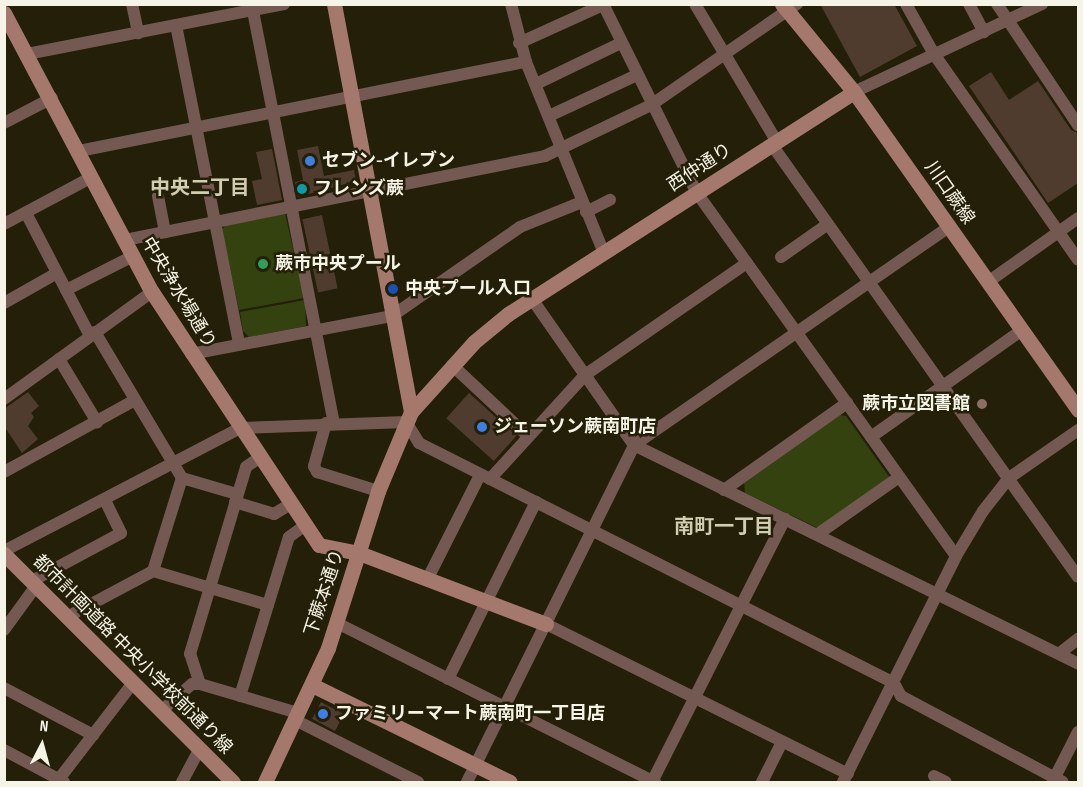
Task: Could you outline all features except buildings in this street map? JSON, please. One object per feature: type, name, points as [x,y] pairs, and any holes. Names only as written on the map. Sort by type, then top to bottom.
[{"type":"street","points":[[132,4],[138,33]]},
{"type":"street","points":[[27,54],[284,4]]},
{"type":"street","points":[[334,4],[409,417],[419,443],[894,683],[900,696],[1058,780],[1078,732]]},
{"type":"street","points":[[511,4],[519,43],[526,62],[604,254]]},
{"type":"street","points":[[695,4],[724,58],[775,143],[828,224],[1078,577]]},
{"type":"street","points":[[906,4],[934,54],[1078,260]]},
{"type":"street","points":[[969,4],[984,32]]},
{"type":"street","points":[[998,4],[1005,22],[1078,125]]},
{"type":"street","name":"西仲通り","points":[[409,417],[452,365],[508,314],[854,92],[1042,4]]},
{"type":"street","points":[[519,43],[603,5],[651,105],[697,192],[956,556]]},
{"type":"street","points":[[125,240],[545,156],[651,105],[724,58],[789,7]]},
{"type":"street","name":"川口蕨線","points":[[789,7],[854,92],[1078,410]]},
{"type":"street","points":[[253,11],[315,330],[330,423],[314,466],[317,472],[378,492]]},
{"type":"street","name":"中央浄水場通り","points":[[4,13],[52,98],[152,292],[303,527],[319,545],[359,553],[546,624]]},
{"type":"street","points":[[176,25],[239,344]]},
{"type":"street","points":[[536,84],[621,43]]},
{"type":"street","points":[[79,151],[526,62]]},
{"type":"street","points":[[549,116],[637,75]]},
{"type":"street","points":[[4,123],[52,98]]},
{"type":"street","points":[[5,222],[92,177]]},
{"type":"street","points":[[158,196],[165,232]]},
{"type":"street","points":[[191,354],[392,316],[520,227],[610,200]]},
{"type":"street","points":[[26,213],[66,290],[182,478],[274,514],[289,505]]},
{"type":"street","points":[[988,282],[1078,218]]},
{"type":"street","points":[[781,257],[828,224]]},
{"type":"street","points":[[467,783],[634,446],[949,227]]},
{"type":"street","points":[[66,290],[133,256]]},
{"type":"street","points":[[428,578],[485,477],[528,436],[585,375],[747,262]]},
{"type":"street","points":[[4,303],[57,273]]},
{"type":"street","points":[[4,399],[152,292]]},
{"type":"street","points":[[532,299],[634,446],[939,592],[1078,663]]},
{"type":"street","points":[[871,437],[1022,330]]},
{"type":"street","points":[[59,359],[97,422]]},
{"type":"street","points":[[452,365],[528,436]]},
{"type":"street","points":[[4,472],[135,400]]},
{"type":"street","points":[[724,489],[847,403]]},
{"type":"street","points":[[4,553],[240,428],[409,417]]},
{"type":"street","name":"下蕨本通り","points":[[265,783],[312,685],[337,623],[378,492],[409,417]]},
{"type":"street","points":[[546,624],[782,742],[846,778],[956,556],[1009,478],[1078,430]]},
{"type":"street","points":[[200,684],[190,654],[246,467],[259,458]]},
{"type":"street","points":[[818,534],[899,477]]},
{"type":"street","points":[[153,571],[182,478]]},
{"type":"street","points":[[4,630],[34,584],[122,533],[105,500]]},
{"type":"street","points":[[448,679],[536,502]]},
{"type":"street","points":[[337,623],[653,782],[785,519]]},
{"type":"street","points":[[240,696],[289,537],[303,527]]},
{"type":"street","name":"都市計画道路 中央小学校前通り線","points":[[4,553],[233,783]]},
{"type":"street","points":[[67,617],[153,571],[268,605]]},
{"type":"street","points":[[1060,653],[1078,639]]},
{"type":"street","points":[[4,750],[62,781],[93,735],[133,683]]},
{"type":"street","points":[[161,711],[192,684],[200,684],[296,717],[418,783]]},
{"type":"street","points":[[312,685],[510,783]]},
{"type":"street","points":[[6,692],[93,735]]},
{"type":"street","points":[[762,783],[782,742]]},
{"type":"street","points":[[182,783],[199,750]]},
{"type":"street","points":[[934,776],[946,783]]},
{"type":"green space","name":"蕨市中央プール","points":[[285,213],[304,298],[239,310],[222,230],[226,224]]},
{"type":"green space","points":[[305,300],[306,326],[249,337],[243,331],[240,312]]},
{"type":"green space","points":[[840,415],[846,416],[890,478],[818,528],[745,493],[744,483]]},
{"type":"place","name":"セブン-イレブン","points":[[310,161]]},
{"type":"place","name":"フレンズ蕨","points":[[302,189]]},
{"type":"place","name":"蕨市中央プール","points":[[263,264]]},
{"type":"place","name":"中央プール入口","points":[[393,289]]},
{"type":"place","name":"蕨市立図書館","points":[[982,404]]},
{"type":"place","name":"ジェーソン蕨南町店","points":[[482,427]]},
{"type":"place","name":"ファミリーマート蕨南町一丁目店","points":[[323,714]]},
{"type":"district","name":"中央二丁目","points":[[200,188]]},
{"type":"district","name":"南町一丁目","points":[[724,527]]}]
